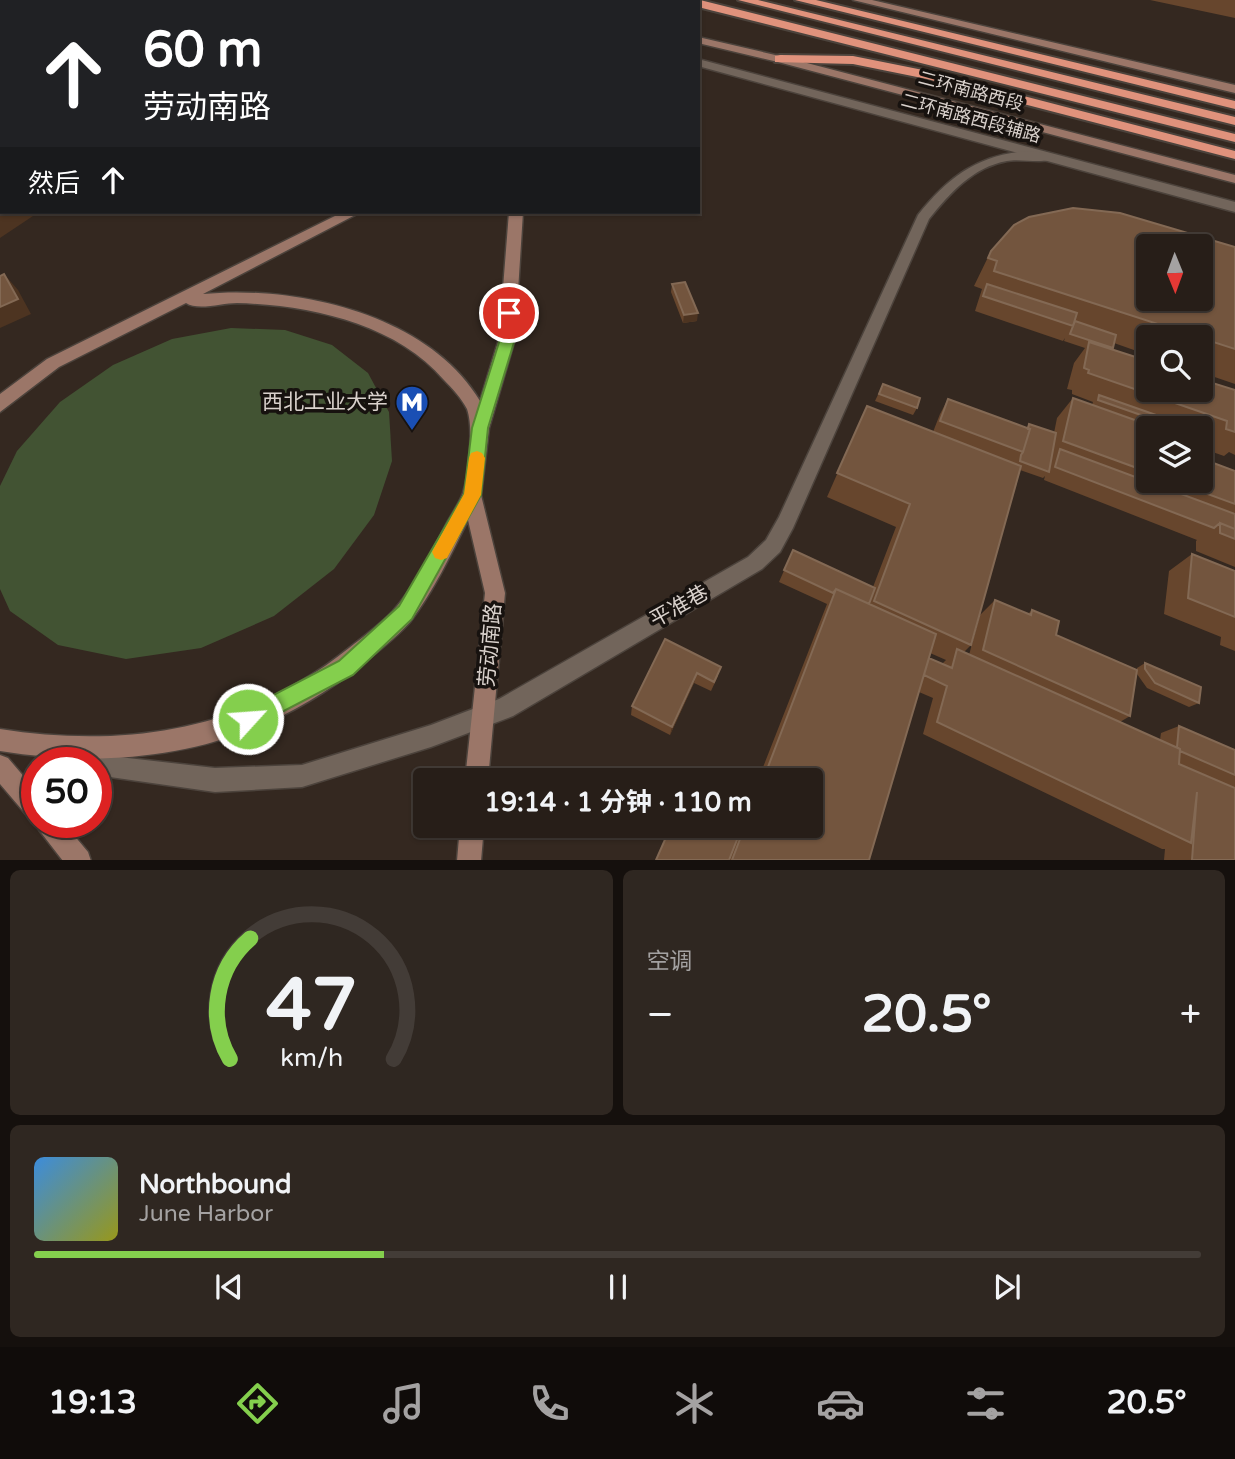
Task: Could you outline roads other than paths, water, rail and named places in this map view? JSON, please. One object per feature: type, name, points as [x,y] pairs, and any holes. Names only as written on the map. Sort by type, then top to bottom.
[{"type":"highway","name":"二环南路西段","points":[[744,0],[1235,121]]},
{"type":"highway","points":[[801,0],[1235,105]]},
{"type":"highway","name":"二环南路西段","points":[[700,3],[1235,138]]},
{"type":"highway","points":[[780,59],[853,60],[916,73],[1235,155]]},
{"type":"main road","points":[[858,0],[1235,89]]},
{"type":"main road","name":"二环南路西段","points":[[700,40],[780,59],[1235,179]]},
{"type":"main road","points":[[0,387],[159,313],[350,214]]},
{"type":"main road","name":"劳动南路","points":[[478,768],[495,593],[472,495],[480,428],[507,339],[516,214]]},
{"type":"main road","points":[[159,313],[192,301],[224,296],[294,300],[328,308],[394,335],[424,354],[449,375],[473,403],[480,428]]},
{"type":"main road","points":[[0,405],[12,392],[53,363]]},
{"type":"main road","points":[[112,749],[174,743],[248,719],[346,668],[405,612],[472,495]]},
{"type":"main road","points":[[0,740],[29,747]]},
{"type":"main road","points":[[0,766],[21,791]]},
{"type":"main road","points":[[60,838],[79,860]]},
{"type":"main road","points":[[469,860],[471,838]]},
{"type":"street","name":"二环南路西段辅路","points":[[700,63],[1235,207]]},
{"type":"street","name":"平准巷","points":[[112,767],[148,774],[215,780],[302,776],[431,736],[505,708],[737,573],[773,546],[923,218],[934,203],[952,185],[990,158],[1028,153],[1049,157]]},
{"type":"place","name":"西北工业大学","points":[[412,432]]}]
